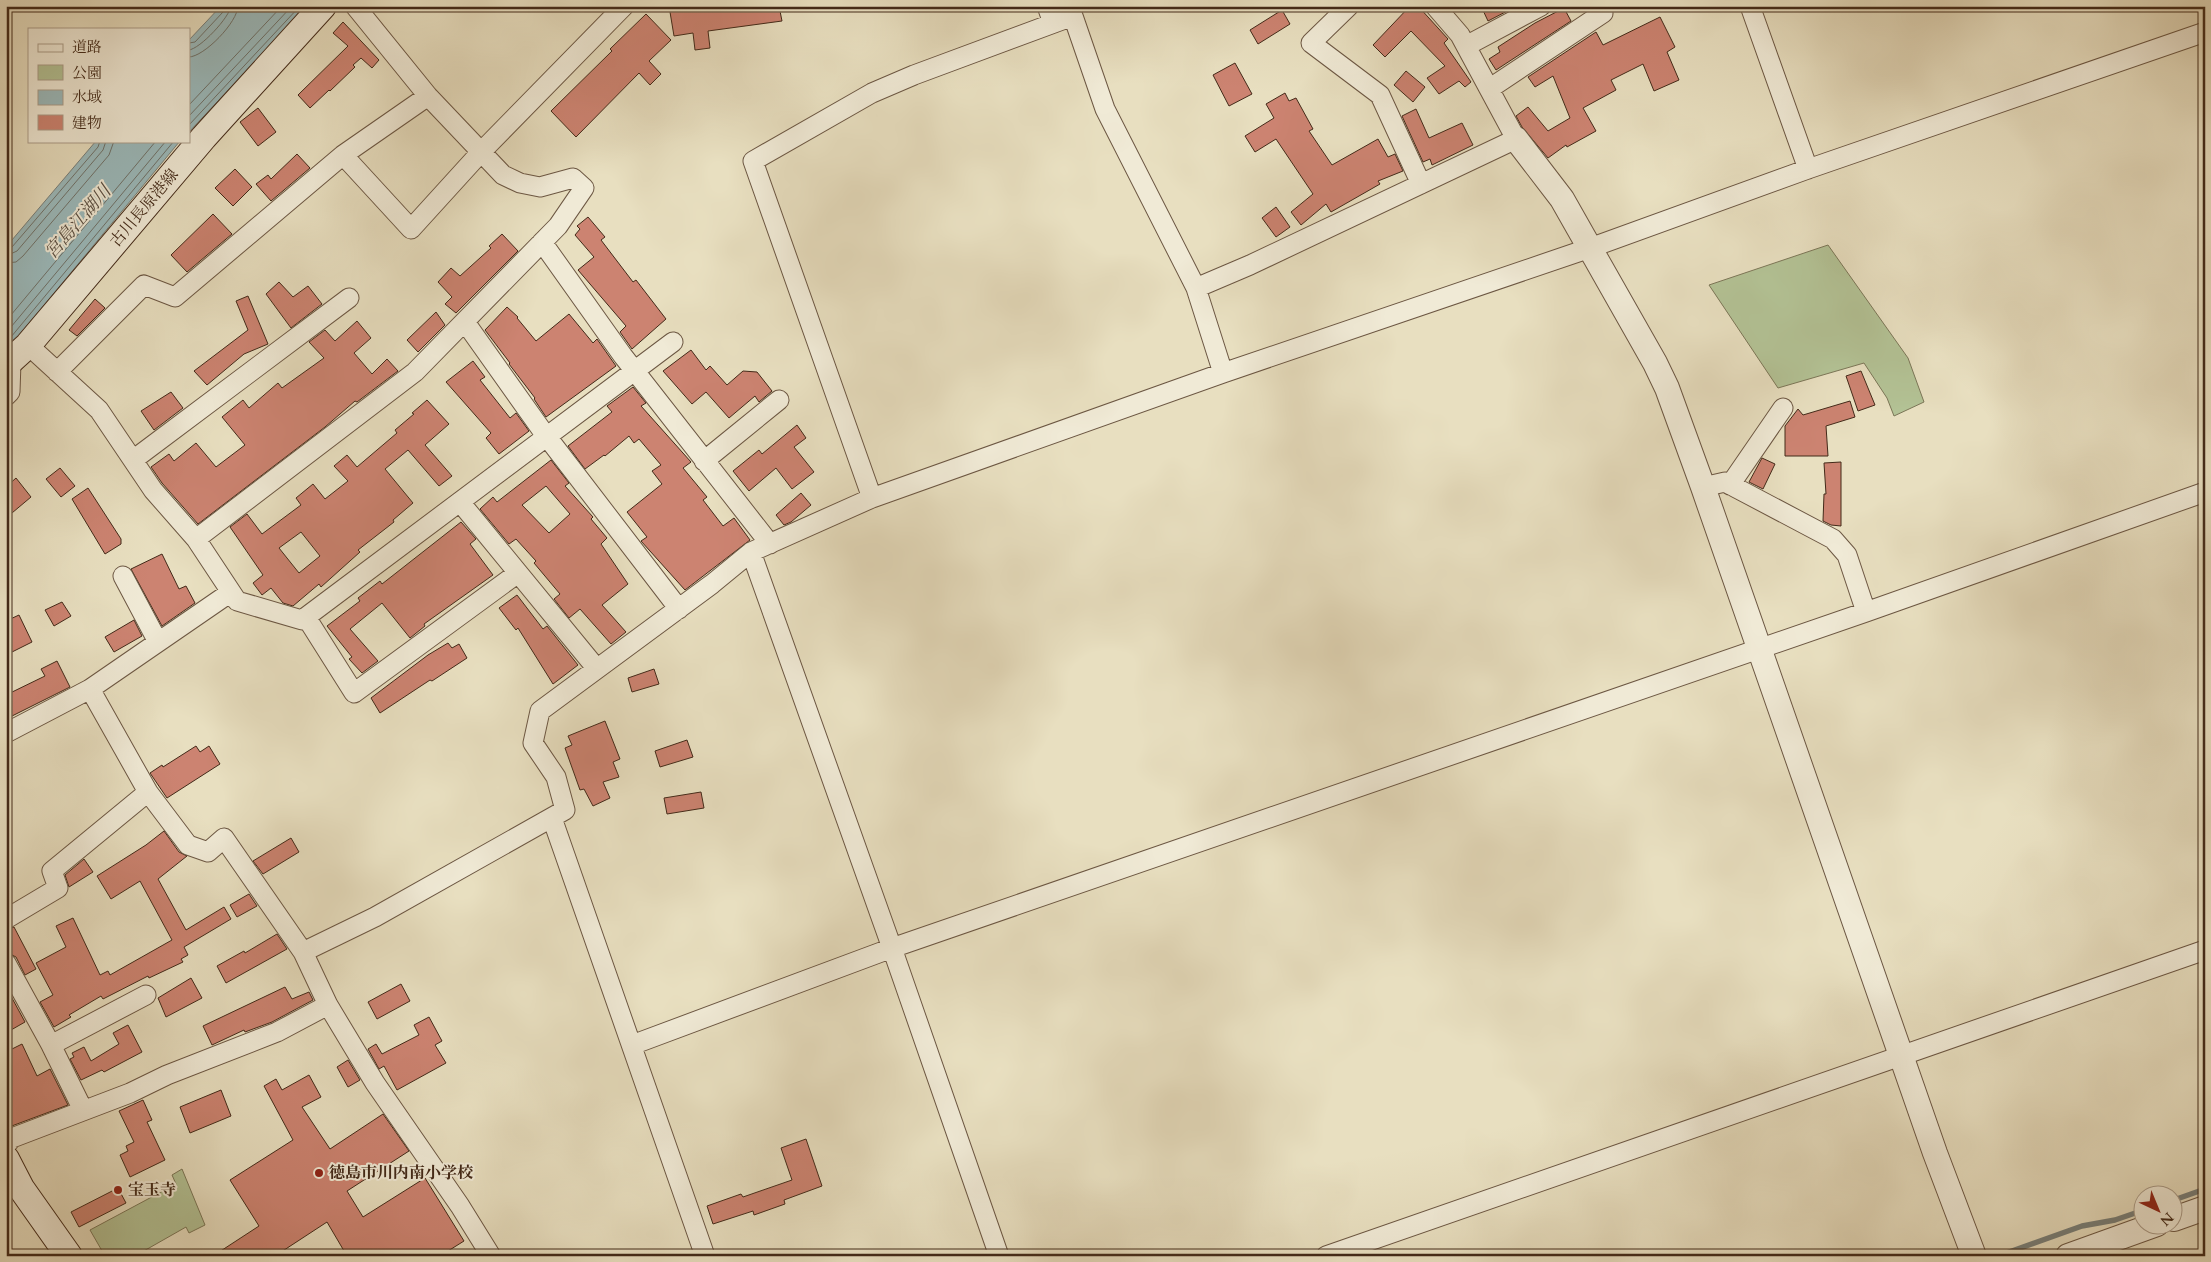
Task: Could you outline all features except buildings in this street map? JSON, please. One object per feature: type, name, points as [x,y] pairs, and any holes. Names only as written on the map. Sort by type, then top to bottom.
[{"type":"main road","name":"古川長原港線","points":[[15,357],[204,137],[323,6]]},
{"type":"main road","points":[[6,1159],[21,1188],[69,1256]]},
{"type":"street","points":[[196,539],[416,372],[558,226],[584,188],[574,178],[540,187],[520,183],[503,175],[428,96],[355,6]]},
{"type":"street","points":[[343,155],[411,229],[481,152],[624,6]]},
{"type":"street","points":[[1349,6],[1311,42],[1380,95],[1421,184]]},
{"type":"street","points":[[1435,6],[1460,35],[1516,139],[1562,199],[1667,388],[1902,1054],[1935,1153],[1973,1254]]},
{"type":"street","points":[[1466,46],[1541,6]]},
{"type":"street","points":[[1488,89],[1603,13],[1602,6]]},
{"type":"street","points":[[1750,6],[1808,169]]},
{"type":"street","points":[[872,498],[753,161],[872,93],[1050,15],[1073,16],[1105,109],[1196,288],[1223,373]]},
{"type":"street","points":[[303,952],[376,916],[565,810],[556,777],[533,743],[540,711],[679,609],[751,552],[872,498],[1223,373],[1590,248],[1808,169],[2205,32]]},
{"type":"street","points":[[57,372],[144,285],[175,297],[343,155],[428,96]]},
{"type":"street","points":[[1196,288],[1250,265],[1516,139]]},
{"type":"street","points":[[542,242],[634,370],[770,544]]},
{"type":"street","points":[[133,460],[349,298]]},
{"type":"street","points":[[465,322],[547,437],[679,609]]},
{"type":"street","points":[[6,396],[10,392],[15,357],[57,372],[99,410],[154,490],[196,539],[237,601],[302,620],[634,370],[674,342]]},
{"type":"street","points":[[704,461],[779,400]]},
{"type":"street","points":[[1730,485],[1782,408]]},
{"type":"street","points":[[1703,487],[1725,482],[1832,539],[1847,555],[1866,612]]},
{"type":"street","points":[[632,1045],[892,948],[1866,612],[2205,492]]},
{"type":"street","points":[[460,502],[597,669]]},
{"type":"street","points":[[751,552],[999,1256]]},
{"type":"street","points":[[306,617],[354,693],[518,573]]},
{"type":"street","points":[[123,576],[158,642]]},
{"type":"street","points":[[6,733],[90,689],[231,592]]},
{"type":"street","points":[[90,689],[148,792],[188,844],[208,852],[224,838],[303,952],[328,1005],[375,1083],[460,1206],[491,1256]]},
{"type":"street","points":[[6,918],[58,888],[52,871],[148,792]]},
{"type":"street","points":[[552,818],[705,1256]]},
{"type":"street","points":[[1326,1256],[2205,950]]},
{"type":"street","points":[[6,964],[51,1045],[83,1110]]},
{"type":"street","points":[[51,1045],[146,995]]},
{"type":"street","points":[[6,1145],[12,1138],[130,1093],[168,1075],[277,1032],[328,1005]]},
{"type":"street","points":[[2184,1215],[2205,1208]]},
{"type":"street","points":[[2068,1256],[2134,1233]]},
{"type":"green space","points":[[1828,245],[1908,358],[1924,402],[1894,416],[1887,398],[1864,363],[1778,388],[1709,285]]},
{"type":"green space","points":[[182,1169],[205,1225],[189,1233],[186,1227],[135,1256],[105,1256],[90,1230],[176,1184],[172,1175]]},
{"type":"water","points":[[221,6],[307,6],[190,131],[190,39]]},
{"type":"water","name":"宮島江湖川","points":[[95,142],[179,142],[6,351],[6,247]]},
{"type":"waterway","points":[[2184,1196],[2205,1189]]},
{"type":"waterway","points":[[1998,1256],[2082,1226],[2115,1220],[2134,1213]]},
{"type":"place","name":"徳島市川内南小学校","points":[[319,1173]]},
{"type":"place","name":"宝玉寺","points":[[118,1190]]}]
